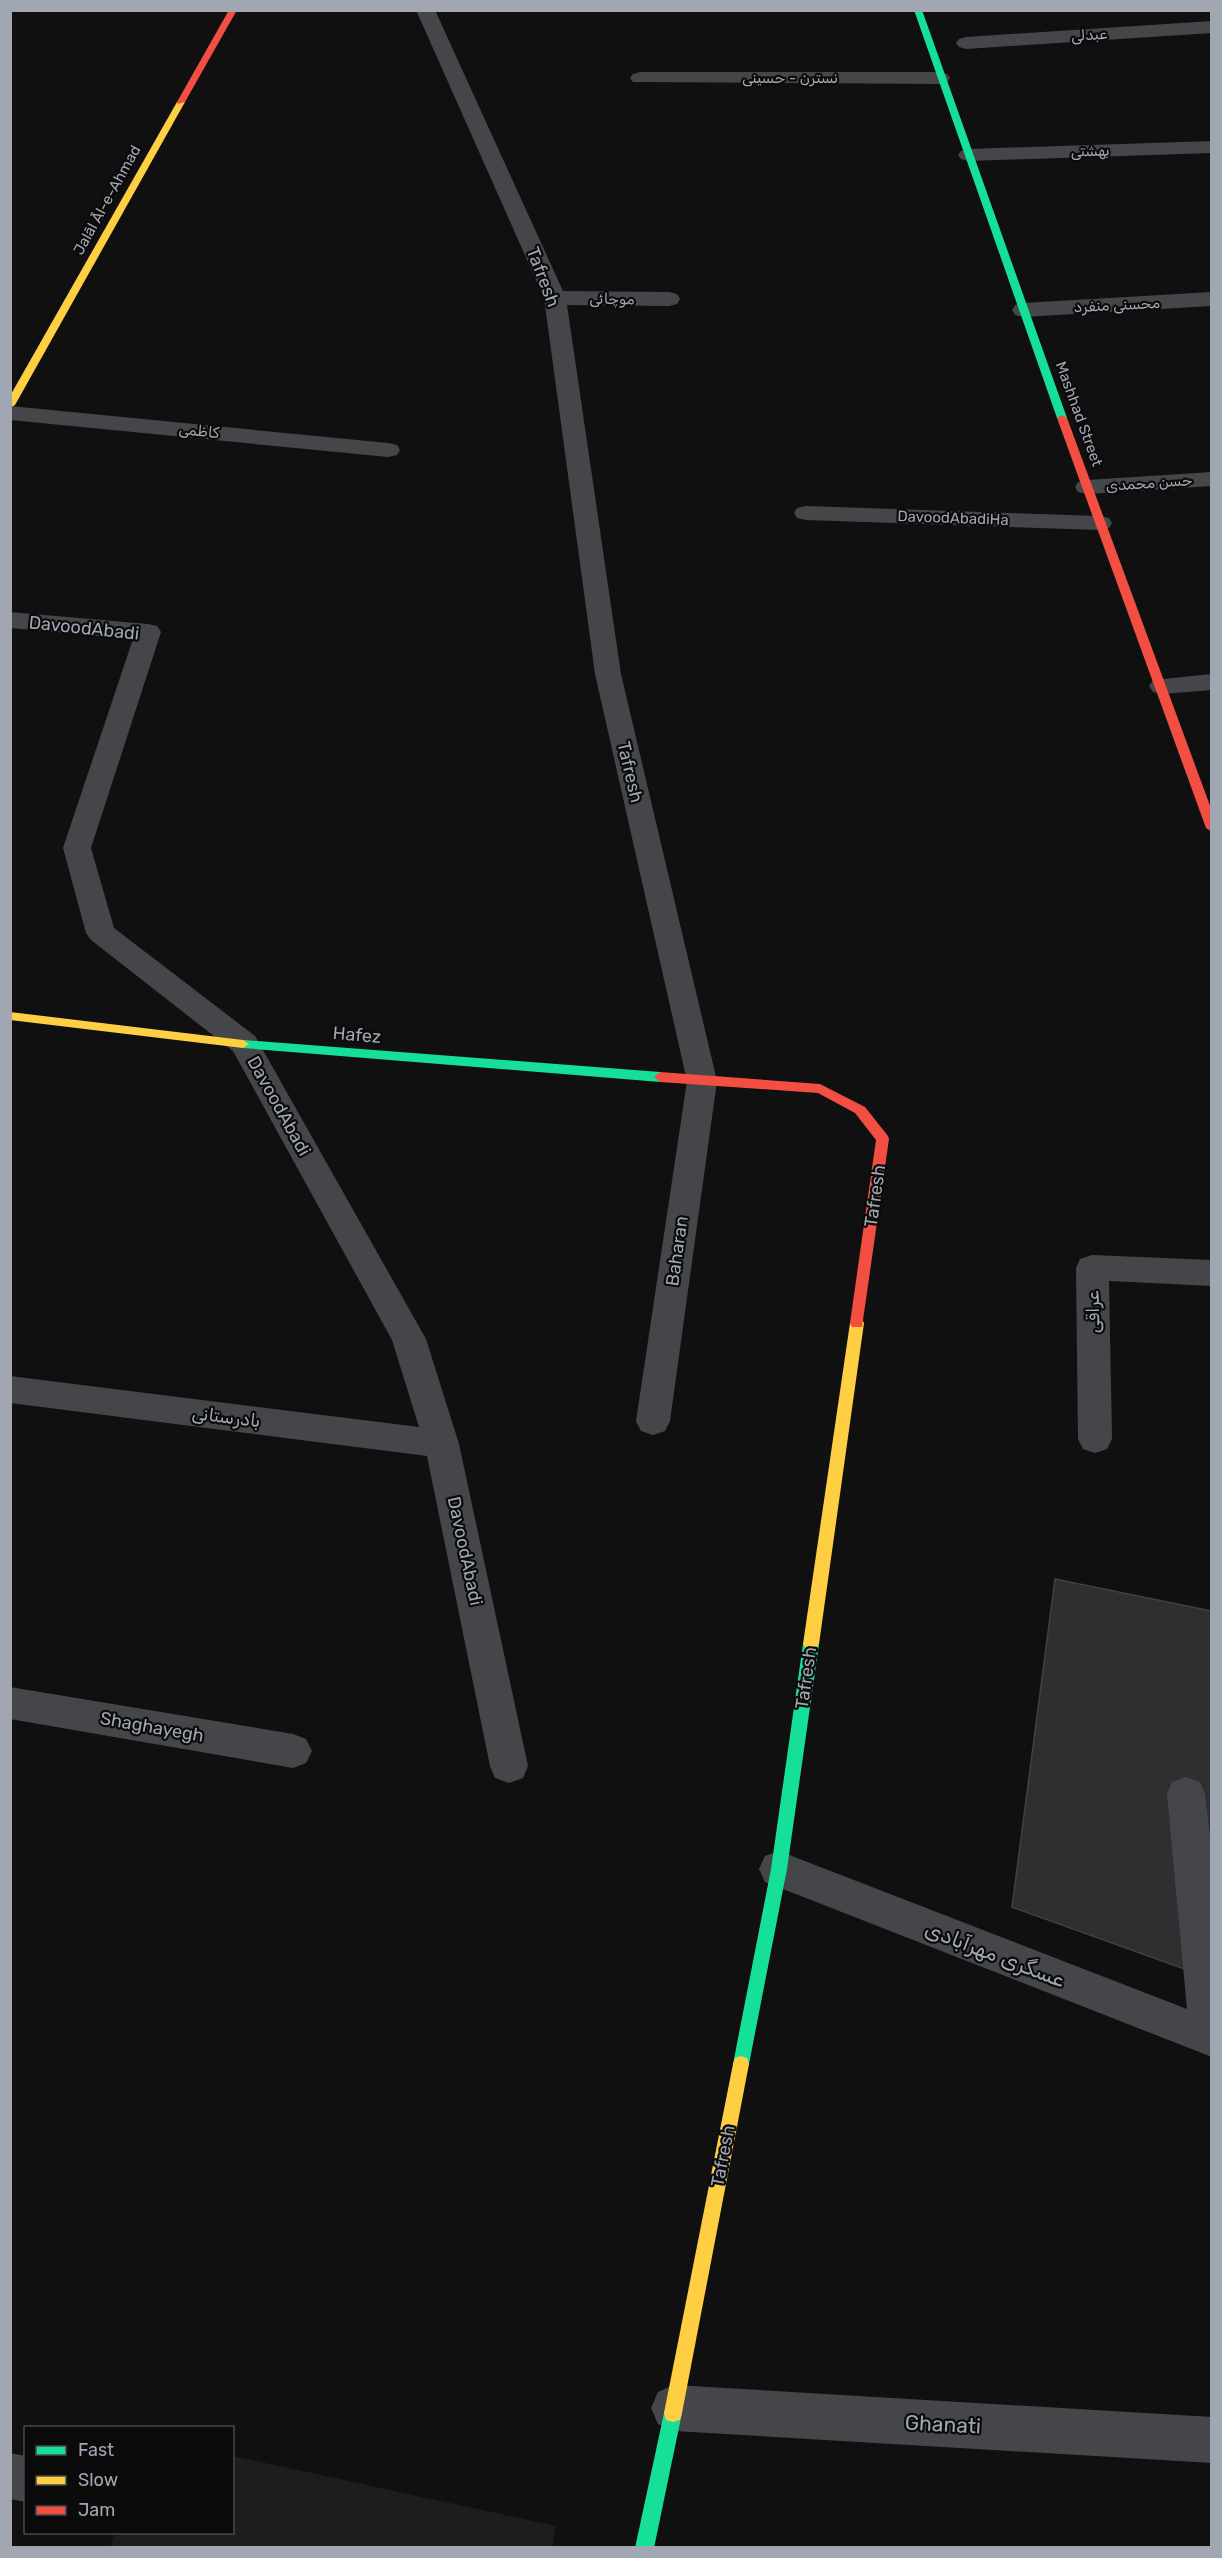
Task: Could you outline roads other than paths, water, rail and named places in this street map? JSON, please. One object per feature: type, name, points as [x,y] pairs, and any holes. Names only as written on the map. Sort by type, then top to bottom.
[{"type":"street","name":"Jalāl Āl-e-Ahmad","points":[[10,405],[233,10]]},
{"type":"street","name":"Tafresh","points":[[425,10],[555,298],[608,674],[702,1081],[820,1089],[860,1110],[883,1139],[779,1869],[674,2408],[644,2547]]},
{"type":"street","name":"Mashhad Street","points":[[918,10],[1023,310],[1212,828]]},
{"type":"street","name":"عبدلی","points":[[966,43],[1117,26],[1212,27]]},
{"type":"street","name":"نسترن - حسینی","points":[[640,78],[940,78]]},
{"type":"street","name":"بهشتی","points":[[969,155],[1212,147]]},
{"type":"street","name":"موچائی","points":[[555,298],[669,300]]},
{"type":"street","name":"محسنی منفرد","points":[[1023,310],[1212,299]]},
{"type":"street","name":"کاظمی","points":[[10,413],[388,450]]},
{"type":"street","name":"حسن محمدی","points":[[1087,487],[1212,478]]},
{"type":"street","name":"DavoodAbadiHa","points":[[806,513],[1100,523]]},
{"type":"street","name":"DavoodAbadi","points":[[10,620],[148,632],[77,848],[101,933],[244,1044],[409,1339],[442,1444],[509,1766]]},
{"type":"street","points":[[1162,686],[1212,682]]},
{"type":"street","name":"Hafez","points":[[10,1016],[244,1044],[702,1081]]},
{"type":"street","name":"Baharan","points":[[653,1421],[702,1081]]},
{"type":"street","name":"عراقی","points":[[1095,1439],[1092,1268],[1212,1273]]},
{"type":"street","name":"بادرستانی","points":[[11,1392],[442,1444]]},
{"type":"street","name":"Shaghayegh","points":[[10,1704],[293,1751]]},
{"type":"street","points":[[1186,1794],[1211,2038]]},
{"type":"street","name":"عسگری مهرآبادی","points":[[779,1869],[1211,2038]]},
{"type":"street","name":"Ghanati","points":[[674,2408],[1212,2440]]}]
